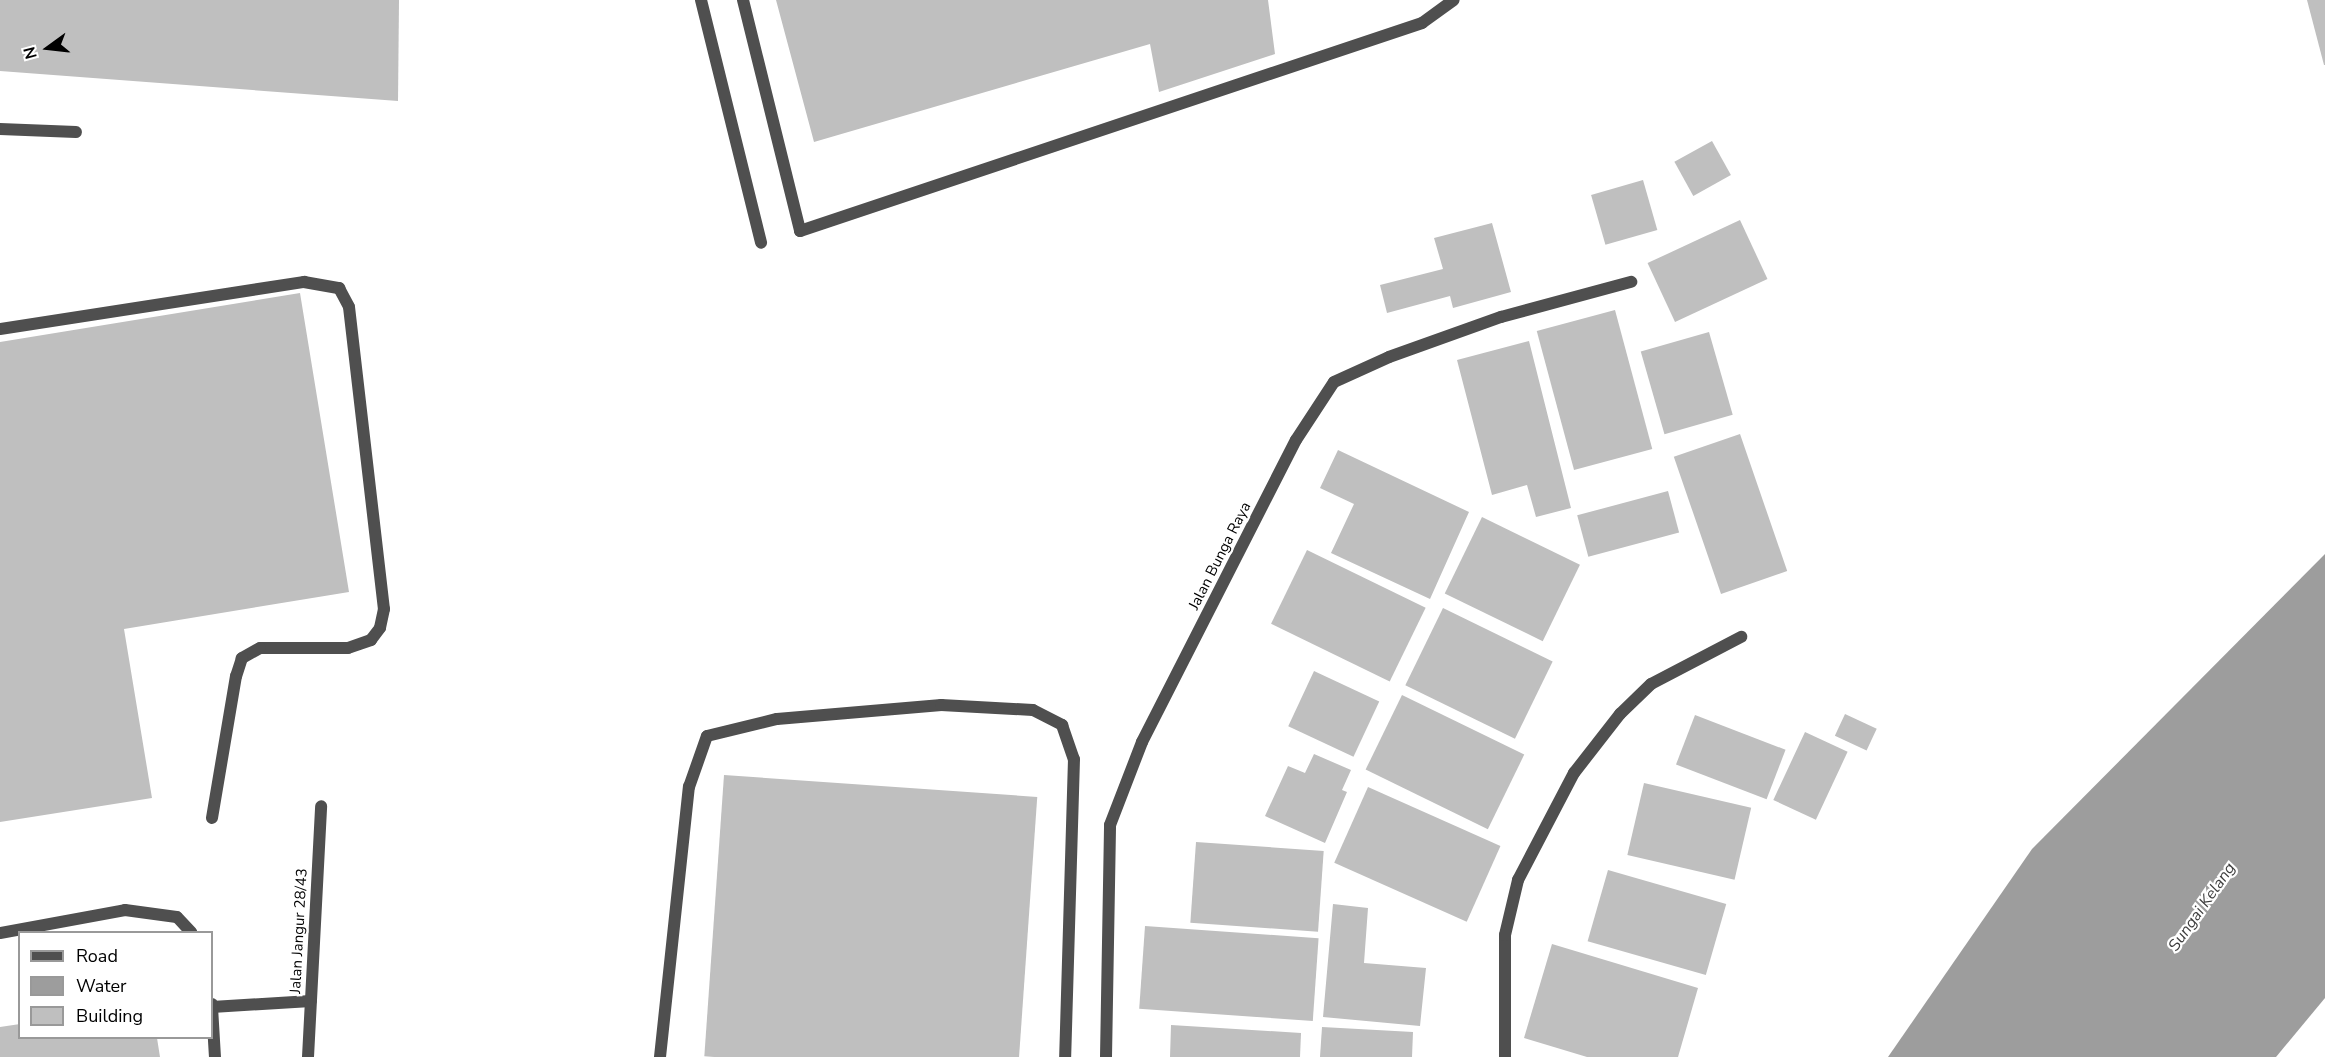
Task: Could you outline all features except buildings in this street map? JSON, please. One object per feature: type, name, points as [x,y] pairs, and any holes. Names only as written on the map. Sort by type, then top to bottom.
[{"type":"street","points":[[701,0],[761,243]]},
{"type":"street","points":[[743,0],[800,231],[1422,24],[1454,0]]},
{"type":"street","points":[[0,129],[76,132]]},
{"type":"street","points":[[0,329],[304,282],[339,288],[349,307],[384,609],[380,628],[371,640],[348,648],[260,648],[242,658],[236,676],[212,818]]},
{"type":"street","name":"Jalan Bunga Raya","points":[[1106,1057],[1110,825],[1142,742],[1296,440],[1334,382],[1389,357],[1501,317],[1632,282]]},
{"type":"street","points":[[1505,1057],[1505,935],[1518,880],[1574,773],[1620,714],[1651,684],[1741,637]]},
{"type":"street","points":[[660,1057],[689,787],[707,736],[777,719],[941,705],[1033,710],[1062,725],[1066,736],[1074,759],[1065,1057]]},
{"type":"street","name":"Jalan Jangur 28/43","points":[[308,1057],[321,806]]},
{"type":"street","points":[[0,933],[125,910],[177,917],[189,931]]},
{"type":"street","points":[[213,1006],[310,1001]]},
{"type":"street","points":[[213,1023],[215,1057]]},
{"type":"water","name":"Sungai Kelang","points":[[2325,554],[2325,998],[2276,1057],[1888,1057],[2032,849]]}]
